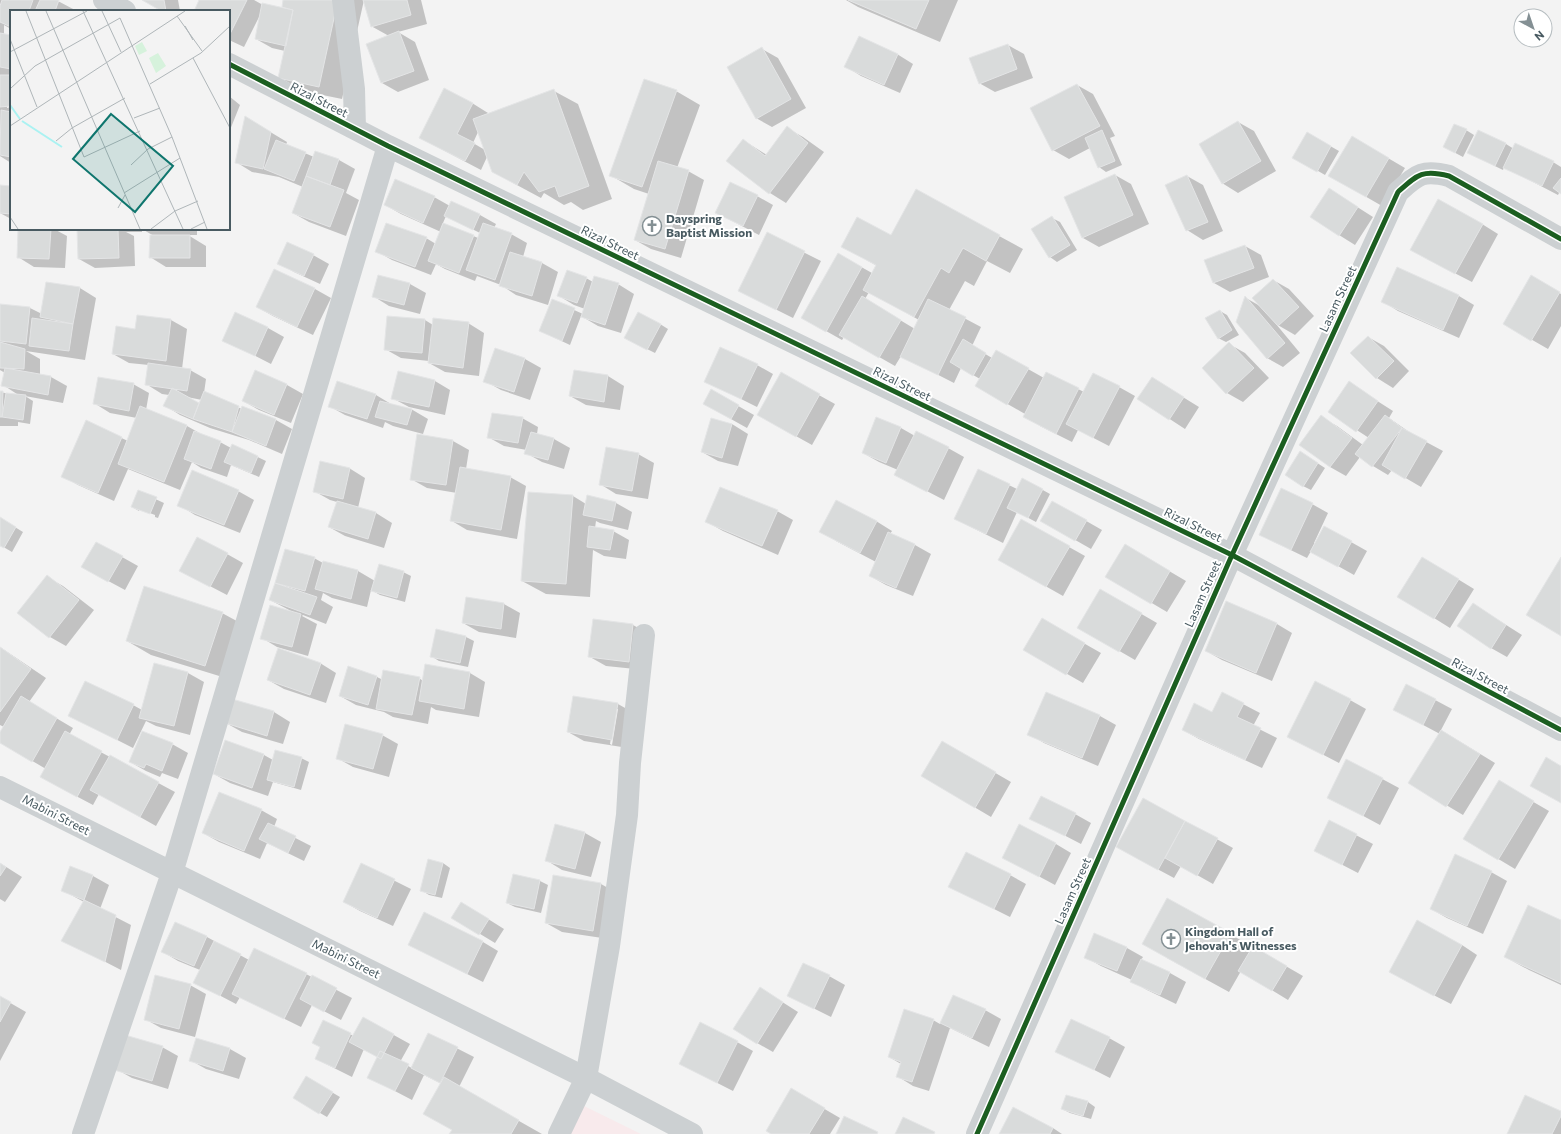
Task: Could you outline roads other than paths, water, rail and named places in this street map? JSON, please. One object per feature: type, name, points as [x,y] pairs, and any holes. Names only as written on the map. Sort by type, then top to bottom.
[{"type":"street","points":[[104,0],[123,10]]},
{"type":"street","points":[[343,0],[354,89],[355,129]]},
{"type":"street","name":"Rizal Street","points":[[230,65],[388,146],[1232,555],[1561,730]]},
{"type":"street","points":[[83,1134],[172,873],[388,146]]},
{"type":"street","name":"Lasam Street","points":[[977,1134],[1232,555],[1398,192],[1414,178],[1426,172],[1448,176],[1561,238]]},
{"type":"street","points":[[559,1134],[586,1078],[609,946],[627,814],[630,763],[644,635]]},
{"type":"street","name":"Mabini Street","points":[[0,787],[586,1078],[692,1134]]},
{"type":"place","name":"Dayspring Baptist Mission","points":[[652,226]]},
{"type":"place","name":"Kingdom Hall of Jehovah's Witnesses","points":[[1171,939]]}]
